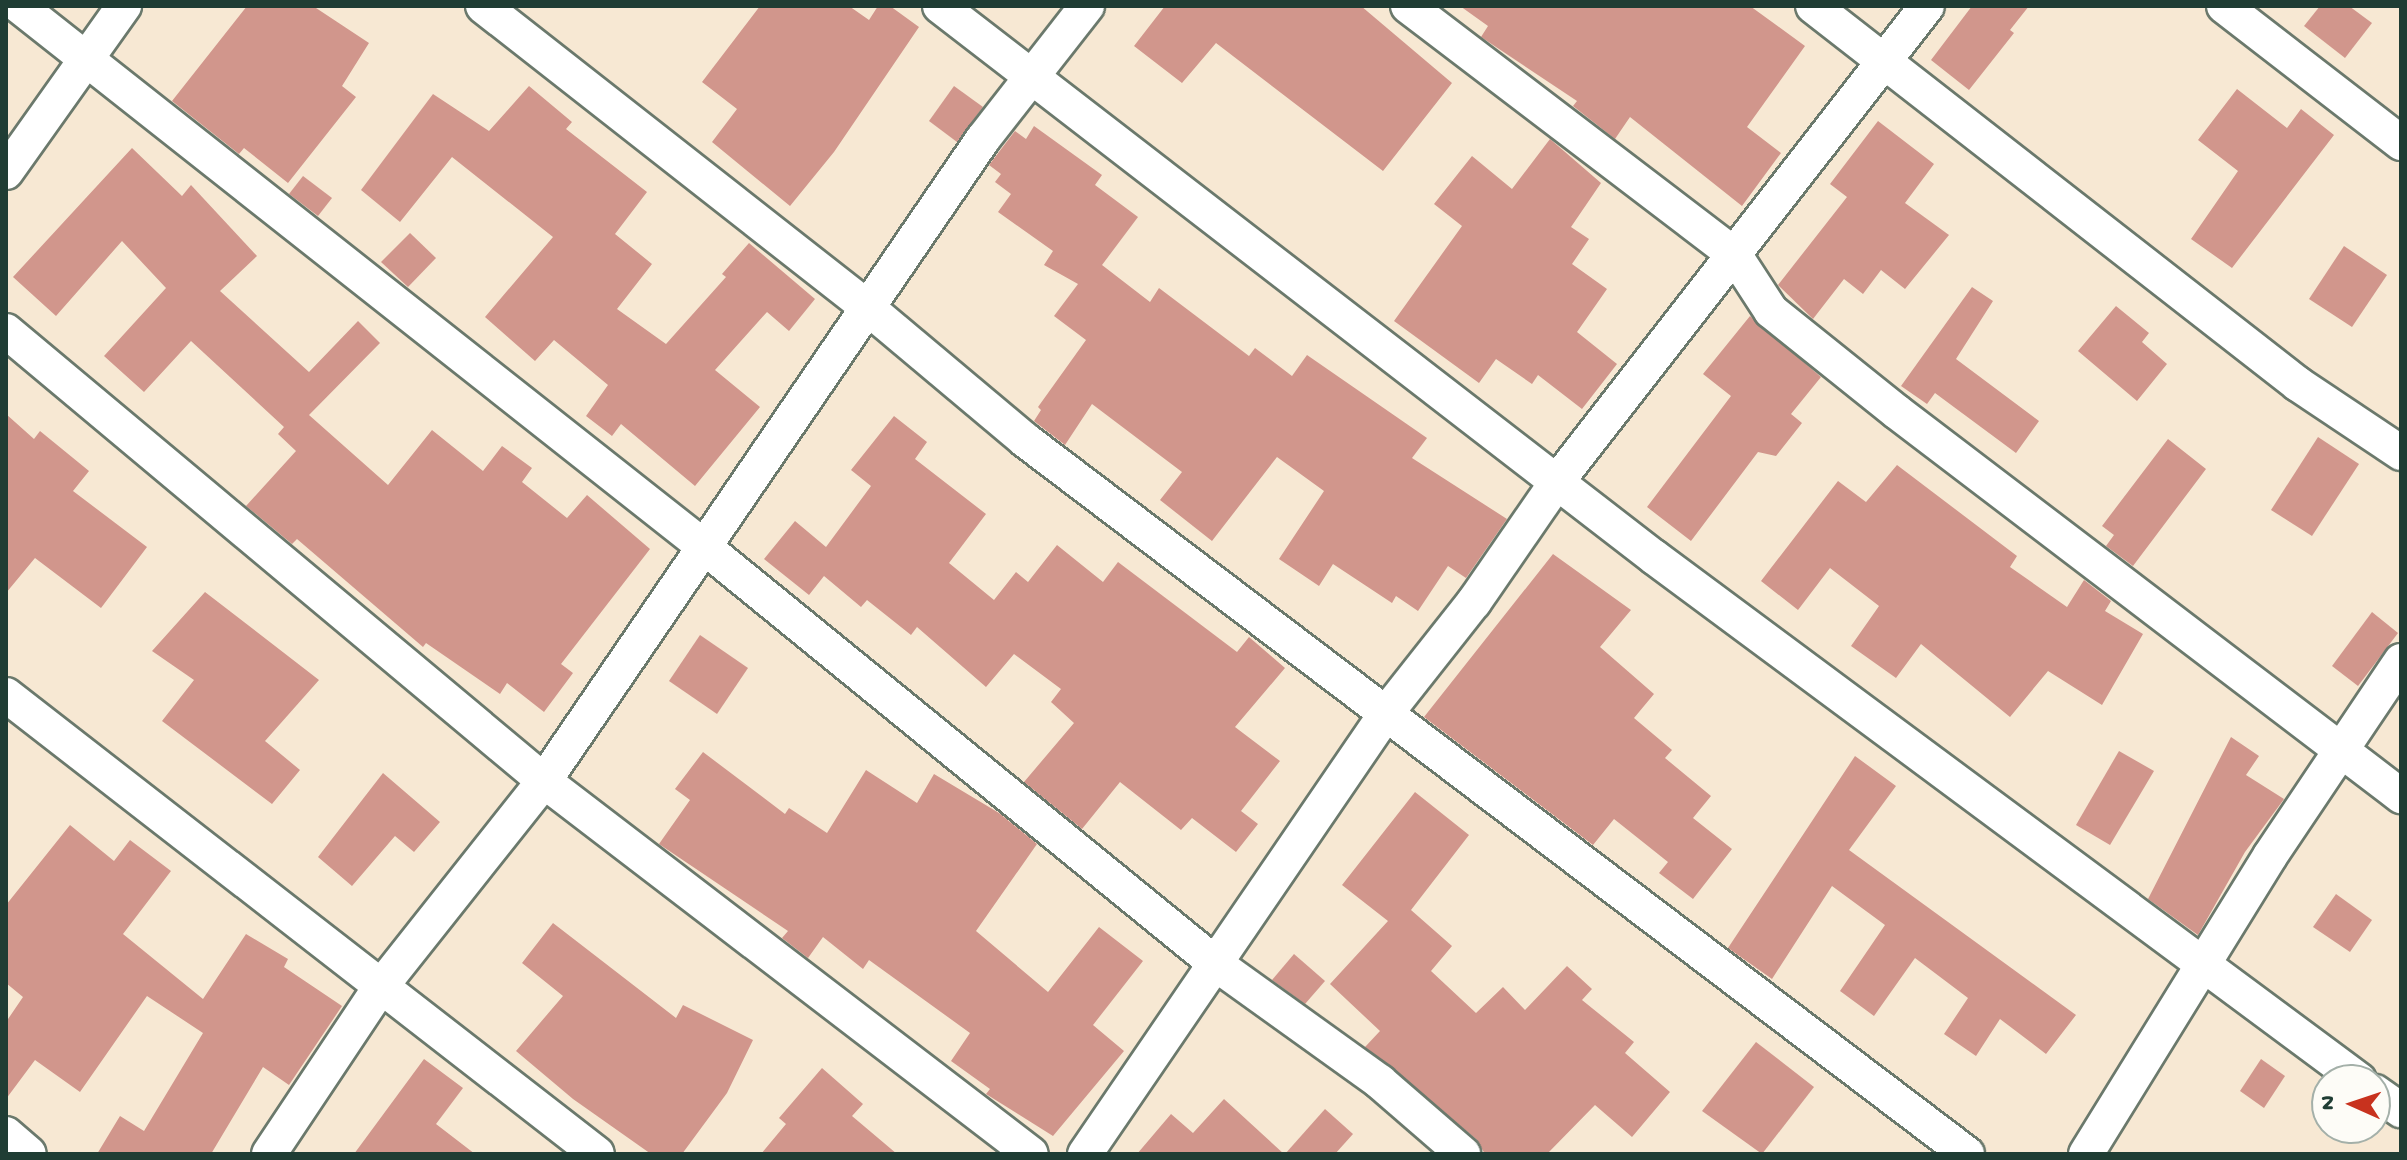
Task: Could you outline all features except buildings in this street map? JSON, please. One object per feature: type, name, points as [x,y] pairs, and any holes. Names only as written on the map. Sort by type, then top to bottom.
[{"type":"street","points":[[19,6],[703,546],[1216,964],[1380,1082],[1463,1154]]},
{"type":"street","points":[[6,172],[124,6]]},
{"type":"street","points":[[483,6],[869,309],[1025,440],[1967,1154]]},
{"type":"street","points":[[940,6],[1559,479],[1654,557],[2201,967],[2337,1064]]},
{"type":"street","points":[[269,1154],[379,989],[544,781],[983,139],[1087,6]]},
{"type":"street","points":[[1408,6],[1734,254],[1771,311],[2401,796]]},
{"type":"street","points":[[1813,6],[2298,384],[2401,453]]},
{"type":"street","points":[[1085,1154],[1387,712],[1474,602],[1559,479],[1927,6]]},
{"type":"street","points":[[2224,6],[2355,112],[2401,143]]},
{"type":"street","points":[[6,331],[544,781],[1031,1154]]},
{"type":"street","points":[[2086,1154],[2340,749],[2401,661]]},
{"type":"street","points":[[6,695],[379,989],[597,1154]]},
{"type":"street","points":[[6,1134],[29,1154]]}]
